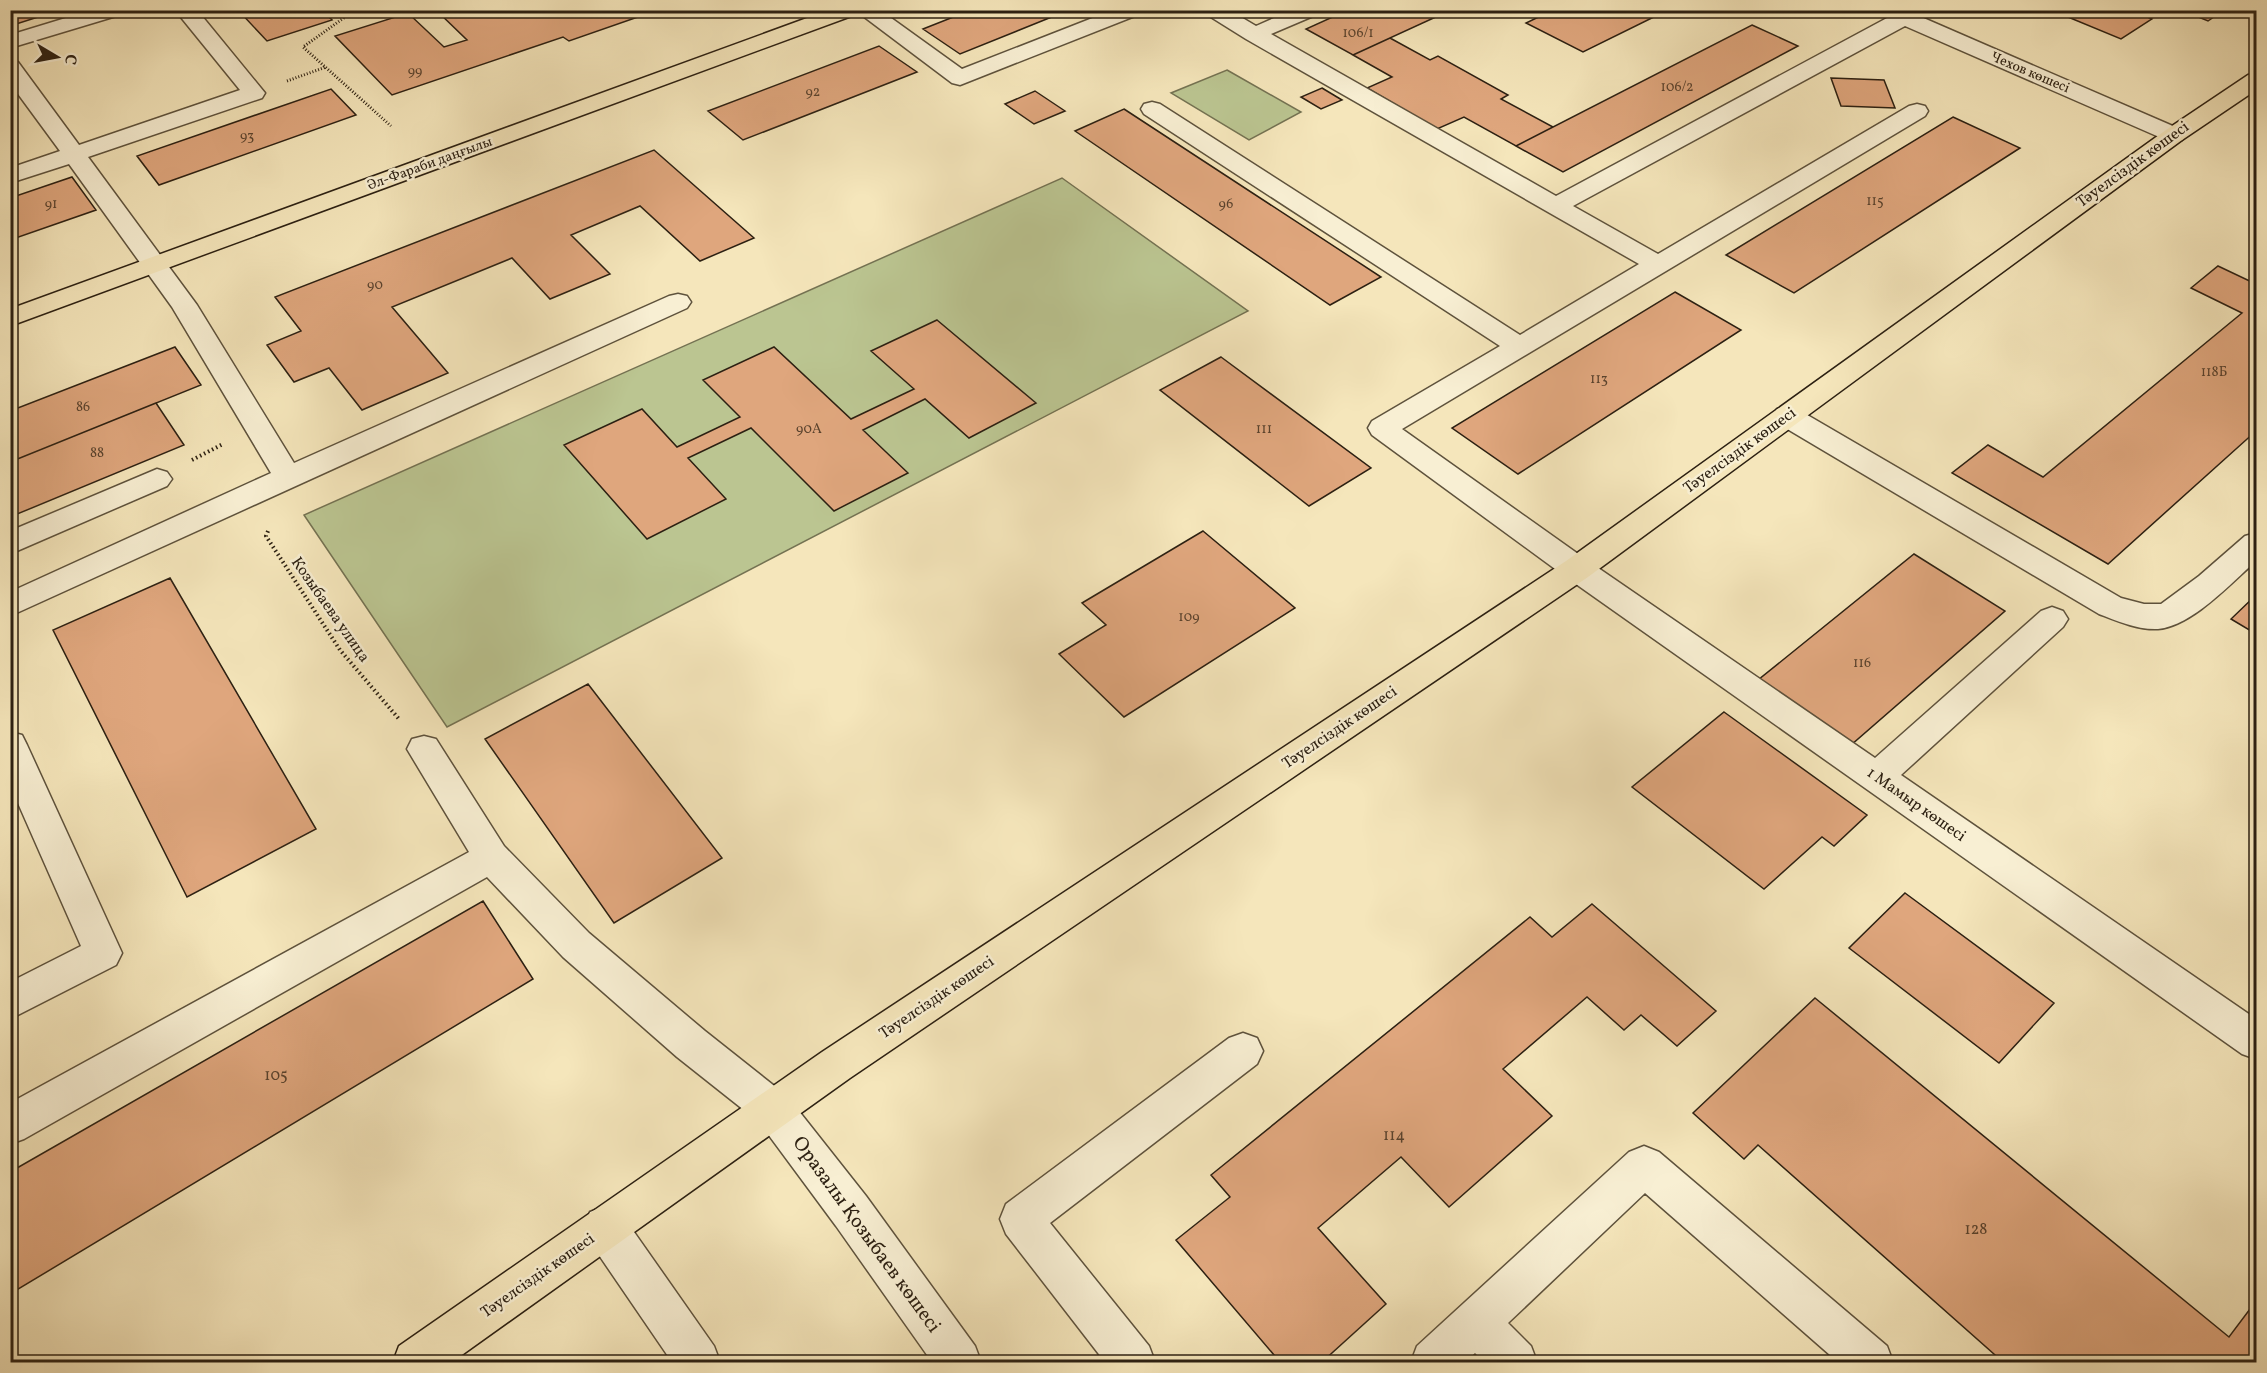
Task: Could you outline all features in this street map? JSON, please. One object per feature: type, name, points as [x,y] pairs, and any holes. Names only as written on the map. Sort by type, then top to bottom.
[{"type":"main road","name":"Әл-Фараби даңғылы","points":[[10,318],[850,10]]},
{"type":"main road","name":"Тәуелсіздік көшесі","points":[[415,1362],[773,1109],[1577,569],[2174,135],[2256,80]]},
{"type":"street","points":[[10,42],[116,10]]},
{"type":"street","points":[[10,176],[254,93],[185,10]]},
{"type":"street","points":[[865,10],[960,78],[1133,10]]},
{"type":"street","points":[[1213,10],[1659,264]]},
{"type":"street","points":[[1254,34],[1311,10]]},
{"type":"street","points":[[1555,206],[1895,14]]},
{"type":"street","name":"Чехов көшесі","points":[[1895,14],[2174,135]]},
{"type":"street","points":[[10,67],[184,305],[288,477]]},
{"type":"street","points":[[1152,109],[1520,347],[1917,111]]},
{"type":"street","points":[[10,605],[678,302]]},
{"type":"street","name":"1 Мамыр көшесі","points":[[1520,347],[1382,429],[1577,569],[2256,1041]]},
{"type":"street","points":[[1787,416],[2110,606],[2142,616],[2166,616],[2175,611],[2256,544]]},
{"type":"street","points":[[10,543],[157,479]]},
{"type":"street","points":[[1876,777],[2052,620]]},
{"type":"street","points":[[10,745],[103,953],[10,1002]]},
{"type":"street","name":"Оразалы Қозыбаев көшесі","points":[[424,749],[491,857],[576,945],[691,1044],[773,1109],[850,1211],[958,1362]]},
{"type":"street","points":[[10,1125],[491,857]]},
{"type":"street","points":[[1133,1362],[1021,1218],[1243,1051]]},
{"type":"street","points":[[1433,1362],[1644,1166],[1871,1362]]},
{"type":"street","points":[[605,1227],[698,1362]]},
{"type":"street","points":[[1476,1322],[1515,1362]]},
{"type":"path","points":[[351,10],[352,12],[303,46],[391,126]]},
{"type":"path","points":[[157,479],[258,426]]},
{"type":"path","name":"Козыбаева улица","points":[[266,537],[340,650],[424,749]]},
{"type":"green space","points":[[1227,70],[1301,112],[1249,140],[1171,93]]},
{"type":"green space","points":[[1062,178],[1248,311],[447,727],[304,515]]},
{"type":"building","points":[[10,10],[60,10],[10,26]]},
{"type":"building","points":[[238,10],[322,10],[332,20],[267,41]]},
{"type":"building","points":[[436,10],[530,10],[536,16],[554,10],[658,10],[569,41],[563,37],[392,95],[335,36],[408,13],[444,47],[467,40]]},
{"type":"building","points":[[971,10],[1069,10],[960,54],[923,29]]},
{"type":"building","points":[[1348,10],[1451,10],[1353,55],[1306,29]]},
{"type":"building","points":[[1553,10],[1668,10],[1583,52],[1526,23]]},
{"type":"building","points":[[2051,10],[2131,10],[2152,19],[2121,39]]},
{"type":"building","points":[[2181,10],[2224,10],[2208,21]]},
{"type":"building","points":[[1752,25],[1798,46],[1563,172],[1516,146]]},
{"type":"building","points":[[1390,38],[1430,60],[1438,56],[1508,95],[1501,99],[1553,127],[1516,146],[1464,117],[1437,129],[1367,88],[1392,77],[1353,55]]},
{"type":"building","points":[[879,46],[917,72],[743,140],[708,111]]},
{"type":"building","points":[[1831,78],[1884,80],[1895,108],[1841,106]]},
{"type":"building","points":[[1322,88],[1342,100],[1321,109],[1301,97]]},
{"type":"building","points":[[331,89],[356,115],[159,185],[137,156]]},
{"type":"building","points":[[1035,91],[1065,111],[1034,124],[1005,104]]},
{"type":"building","points":[[1124,109],[1381,277],[1330,305],[1075,131]]},
{"type":"building","points":[[1953,117],[2020,148],[1794,293],[1726,255]]},
{"type":"building","points":[[654,150],[754,238],[700,261],[640,206],[571,235],[610,274],[550,299],[512,258],[392,307],[448,373],[362,410],[329,368],[294,382],[267,345],[301,331],[275,297]]},
{"type":"building","points":[[72,177],[96,210],[10,240],[10,198]]},
{"type":"building","points":[[2218,266],[2256,284],[2256,431],[2108,564],[1952,473],[1988,445],[2043,477],[2242,313],[2191,288]]},
{"type":"building","points":[[1675,292],[1741,330],[1518,474],[1452,428]]},
{"type":"building","points":[[937,320],[1036,403],[969,438],[925,399],[863,430],[908,473],[834,511],[751,428],[688,458],[726,499],[647,539],[564,445],[642,409],[677,447],[740,417],[703,380],[774,347],[851,419],[914,389],[871,351]]},
{"type":"building","points":[[175,347],[201,385],[10,462],[10,411]]},
{"type":"building","points":[[1221,357],[1371,468],[1309,506],[1160,390]]},
{"type":"building","points":[[156,403],[184,445],[10,517],[10,462]]},
{"type":"building","points":[[1203,531],[1295,608],[1124,717],[1059,654],[1106,625],[1082,603]]},
{"type":"building","points":[[1914,554],[2005,611],[1851,745],[1758,680]]},
{"type":"building","points":[[170,578],[316,829],[187,897],[53,630]]},
{"type":"building","points":[[2256,595],[2256,634],[2231,619]]},
{"type":"building","points":[[588,684],[722,858],[614,923],[485,739]]},
{"type":"building","points":[[1724,712],[1867,815],[1834,846],[1822,837],[1764,889],[1632,787]]},
{"type":"building","points":[[1905,893],[2054,1003],[1999,1063],[1849,948]]},
{"type":"building","points":[[483,901],[533,979],[10,1294],[10,1172]]},
{"type":"building","points":[[1592,904],[1716,1011],[1677,1046],[1641,1015],[1624,1030],[1587,997],[1503,1069],[1552,1116],[1449,1207],[1401,1157],[1318,1228],[1386,1304],[1322,1362],[1280,1362],[1176,1240],[1230,1197],[1211,1175],[1530,917],[1552,937]]},
{"type":"building","points":[[1815,998],[2229,1337],[2256,1301],[2256,1362],[2003,1362],[1758,1145],[1744,1159],[1693,1113]]}]
